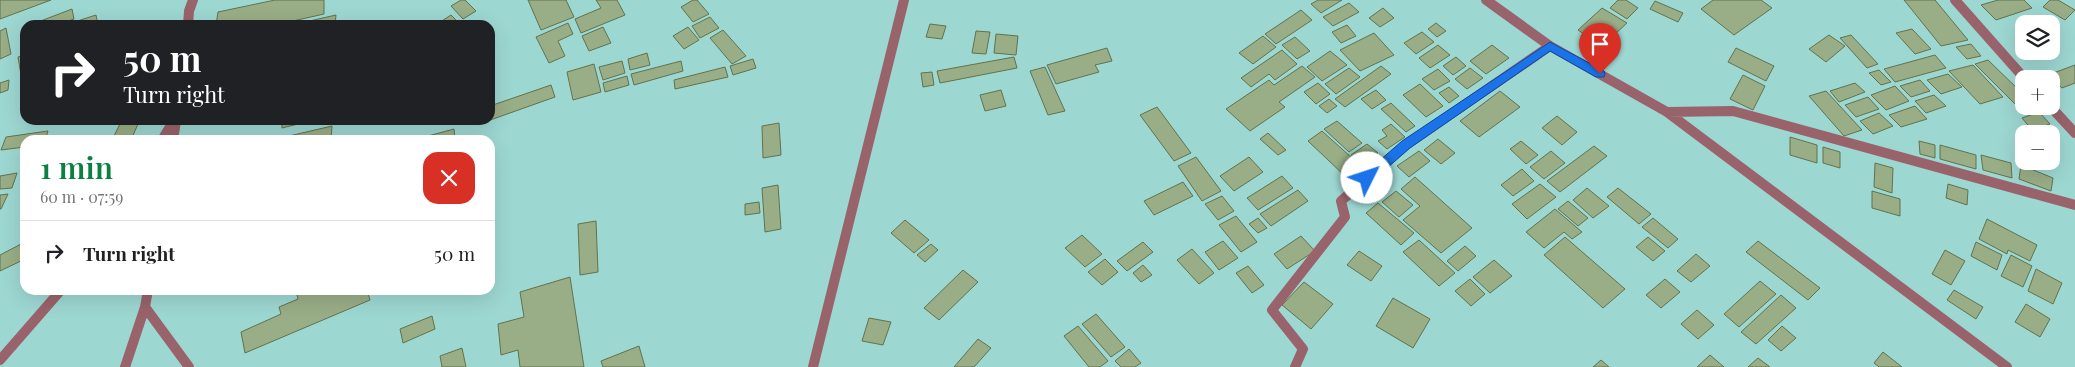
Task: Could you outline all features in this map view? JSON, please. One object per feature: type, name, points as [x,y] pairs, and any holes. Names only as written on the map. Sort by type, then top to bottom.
[{"type":"street","points":[[189,20],[193,0]]},
{"type":"street","points":[[813,367],[904,0]]},
{"type":"street","points":[[1486,0],[1550,46],[1667,112],[2007,367]]},
{"type":"street","points":[[1955,0],[2017,70]]},
{"type":"street","points":[[1295,367],[1303,349],[1272,310],[1345,217],[1341,201],[1406,145],[1550,46]]},
{"type":"street","points":[[1667,112],[1733,111],[2075,205]]},
{"type":"street","points":[[2058,115],[2075,133]]},
{"type":"street","points":[[0,360],[57,295]]},
{"type":"street","points":[[125,367],[147,295]]},
{"type":"street","points":[[145,307],[190,367]]},
{"type":"building","points":[[0,0],[51,0],[0,19]]},
{"type":"building","points":[[275,0],[324,0],[324,14],[297,20],[217,20],[218,12]]},
{"type":"building","points":[[461,0],[465,0],[476,11],[463,19],[451,6]]},
{"type":"building","points":[[528,0],[566,0],[574,17],[541,30]]},
{"type":"building","points":[[596,0],[617,0],[625,15],[581,33],[575,19],[601,8]]},
{"type":"building","points":[[693,0],[697,0],[709,14],[693,22],[681,7]]},
{"type":"building","points":[[1318,0],[1342,0],[1321,13],[1311,4]]},
{"type":"building","points":[[1618,0],[1626,0],[1638,8],[1627,19],[1610,8]]},
{"type":"building","points":[[1713,0],[1761,0],[1772,8],[1734,35],[1701,9]]},
{"type":"building","points":[[1904,0],[1935,0],[1968,40],[1941,46]]},
{"type":"building","points":[[1998,0],[2024,0],[2032,8],[1996,20],[1981,5]]},
{"type":"building","points":[[2050,0],[2058,0],[2075,10],[2065,20],[2060,15],[2043,7]]},
{"type":"building","points":[[1655,1],[1683,13],[1678,22],[1650,9]]},
{"type":"building","points":[[1349,3],[1359,12],[1333,26],[1323,17]]},
{"type":"building","points":[[1383,8],[1394,18],[1380,27],[1369,18]]},
{"type":"building","points":[[1602,8],[1627,23],[1602,46],[1578,30]]},
{"type":"building","points":[[72,9],[74,19],[43,20]]},
{"type":"building","points":[[1301,10],[1312,20],[1276,44],[1265,34]]},
{"type":"building","points":[[96,15],[97,20],[80,20]]},
{"type":"building","points":[[336,15],[336,20],[314,20]]},
{"type":"building","points":[[451,15],[456,20],[443,20]]},
{"type":"building","points":[[710,17],[719,28],[700,38],[692,26]]},
{"type":"building","points":[[568,23],[573,34],[558,41],[565,56],[549,63],[536,37]]},
{"type":"building","points":[[1436,23],[1446,31],[1437,37],[1428,29]]},
{"type":"building","points":[[930,24],[946,26],[942,39],[926,37]]},
{"type":"building","points":[[1347,25],[1356,36],[1341,43],[1332,32]]},
{"type":"building","points":[[603,27],[611,43],[589,51],[582,36]]},
{"type":"building","points":[[688,27],[699,40],[684,49],[673,36]]},
{"type":"building","points":[[6,28],[11,54],[0,59],[0,31]]},
{"type":"building","points":[[1912,29],[1931,49],[1915,54],[1896,33]]},
{"type":"building","points":[[723,30],[746,56],[732,64],[710,38]]},
{"type":"building","points":[[976,31],[990,32],[986,54],[972,53]]},
{"type":"building","points":[[1422,32],[1434,42],[1416,54],[1404,43]]},
{"type":"building","points":[[1374,33],[1394,55],[1360,71],[1340,50]]},
{"type":"building","points":[[996,34],[1018,36],[1016,55],[994,53]]},
{"type":"building","points":[[1829,35],[1845,46],[1826,62],[1809,49]]},
{"type":"building","points":[[1851,35],[1878,64],[1867,68],[1840,38]]},
{"type":"building","points":[[1263,36],[1276,47],[1253,64],[1239,53]]},
{"type":"building","points":[[1295,37],[1310,51],[1297,59],[1282,45]]},
{"type":"building","points":[[1971,44],[1981,56],[1967,59],[1956,47]]},
{"type":"building","points":[[1438,45],[1450,55],[1430,68],[1419,58]]},
{"type":"building","points":[[1492,45],[1509,58],[1486,74],[1470,61]]},
{"type":"building","points":[[1107,48],[1112,61],[1095,65],[1099,72],[1056,84],[1047,65]]},
{"type":"building","points":[[1736,48],[1774,66],[1766,81],[1728,62]]},
{"type":"building","points":[[1282,50],[1297,64],[1275,80],[1269,74],[1251,87],[1241,78]]},
{"type":"building","points":[[1330,51],[1347,65],[1322,81],[1307,67]]},
{"type":"building","points":[[647,53],[650,65],[630,70],[628,59]]},
{"type":"building","points":[[1935,55],[1946,68],[1895,82],[1884,69]]},
{"type":"building","points":[[1014,57],[1017,68],[940,83],[937,71]]},
{"type":"building","points":[[1456,57],[1466,66],[1453,75],[1443,66]]},
{"type":"building","points":[[753,59],[756,68],[733,75],[730,66]]},
{"type":"building","points":[[1988,60],[2015,86],[2015,104],[1975,64]]},
{"type":"building","points":[[622,61],[625,73],[603,80],[599,67]]},
{"type":"building","points":[[681,61],[683,71],[634,85],[631,74]]},
{"type":"building","points":[[594,64],[601,92],[573,100],[567,72]]},
{"type":"building","points":[[1973,65],[2003,97],[1980,104],[1949,71]]},
{"type":"building","points":[[2075,65],[2075,83],[2062,88],[2060,86],[2060,71]]},
{"type":"building","points":[[1302,66],[1315,77],[1279,102],[1285,107],[1250,131],[1226,109],[1269,80],[1274,85]]},
{"type":"building","points":[[1381,66],[1391,74],[1345,107],[1335,99]]},
{"type":"building","points":[[725,67],[728,77],[675,89],[674,80]]},
{"type":"building","points":[[1045,67],[1065,111],[1048,115],[1030,71]]},
{"type":"building","points":[[1349,68],[1360,77],[1336,94],[1325,84]]},
{"type":"building","points":[[1470,68],[1483,78],[1467,89],[1455,79]]},
{"type":"building","points":[[1438,69],[1450,81],[1434,90],[1422,79]]},
{"type":"building","points":[[1879,70],[1891,82],[1881,85],[1869,73]]},
{"type":"building","points":[[932,72],[934,85],[923,87],[921,73]]},
{"type":"building","points":[[1948,74],[1962,87],[1941,94],[1927,80]]},
{"type":"building","points":[[1743,75],[1765,86],[1753,110],[1730,99]]},
{"type":"building","points":[[627,76],[629,85],[605,92],[603,83]]},
{"type":"building","points":[[9,80],[8,90],[0,93],[0,83]]},
{"type":"building","points":[[1920,80],[1930,91],[1911,97],[1900,86]]},
{"type":"building","points":[[1318,83],[1330,94],[1316,104],[1304,92]]},
{"type":"building","points":[[1855,83],[1865,92],[1839,102],[1830,91]]},
{"type":"building","points":[[1420,84],[1443,106],[1426,117],[1403,95]]},
{"type":"building","points":[[551,85],[555,97],[495,118],[495,104]]},
{"type":"building","points":[[1895,86],[1909,101],[1886,110],[1871,95]]},
{"type":"building","points":[[1449,87],[1459,96],[1449,103],[1439,93]]},
{"type":"building","points":[[1001,90],[1006,106],[985,111],[980,95]]},
{"type":"building","points":[[1376,90],[1386,100],[1372,109],[1361,99]]},
{"type":"building","points":[[1500,91],[1520,107],[1479,137],[1460,121]]},
{"type":"building","points":[[1826,91],[1862,130],[1844,136],[1809,96]]},
{"type":"building","points":[[1934,95],[1946,106],[1926,113],[1915,101]]},
{"type":"building","points":[[1868,97],[1879,109],[1856,117],[1845,105]]},
{"type":"building","points":[[1329,99],[1337,106],[1327,113],[1319,106]]},
{"type":"building","points":[[1391,103],[1415,126],[1406,132],[1381,109]]},
{"type":"building","points":[[1915,106],[1927,119],[1901,127],[1889,115]]},
{"type":"building","points":[[1157,107],[1191,153],[1174,161],[1140,115]]},
{"type":"building","points":[[1879,113],[1893,126],[1873,134],[1860,121]]},
{"type":"building","points":[[2030,115],[2042,115],[2050,124],[2028,125],[2022,118]]},
{"type":"building","points":[[1557,116],[1577,132],[1562,145],[1542,128]]},
{"type":"building","points":[[1337,121],[1362,143],[1349,152],[1324,129]]},
{"type":"building","points":[[779,123],[781,155],[763,158],[762,126]]},
{"type":"building","points":[[1391,124],[1405,137],[1387,149],[1378,141],[1387,136],[1382,130]]},
{"type":"building","points":[[120,125],[138,125],[133,135],[114,135]]},
{"type":"building","points":[[282,125],[294,125],[282,128]]},
{"type":"building","points":[[332,126],[331,135],[293,135]]},
{"type":"building","points":[[454,129],[455,135],[432,135]]},
{"type":"building","points":[[48,131],[47,135],[20,135]]},
{"type":"building","points":[[1322,131],[1361,166],[1346,177],[1308,141]]},
{"type":"building","points":[[1268,133],[1286,150],[1278,155],[1260,139]]},
{"type":"building","points":[[20,135],[20,148],[1,150],[6,137]]},
{"type":"building","points":[[1790,137],[1817,145],[1817,163],[1790,155]]},
{"type":"building","points":[[1438,139],[1455,153],[1441,164],[1424,150]]},
{"type":"building","points":[[1521,141],[1538,155],[1526,164],[1510,149]]},
{"type":"building","points":[[1919,141],[1935,145],[1935,158],[1920,154]]},
{"type":"building","points":[[1367,144],[1378,153],[1362,165],[1351,155]]},
{"type":"building","points":[[1940,145],[1976,155],[1976,169],[1940,159]]},
{"type":"building","points":[[1594,146],[1607,156],[1560,192],[1547,181]]},
{"type":"building","points":[[1823,147],[1840,152],[1840,168],[1823,163]]},
{"type":"building","points":[[1419,151],[1430,161],[1409,177],[1397,166]]},
{"type":"building","points":[[1551,151],[1565,163],[1544,179],[1530,167]]},
{"type":"building","points":[[1981,155],[2011,163],[2012,178],[1983,170]]},
{"type":"building","points":[[1196,157],[1221,191],[1202,201],[1178,166]]},
{"type":"building","points":[[1249,157],[1263,172],[1234,191],[1220,176]]},
{"type":"building","points":[[1875,163],[1893,168],[1892,193],[1874,187]]},
{"type":"building","points":[[1522,169],[1534,181],[1513,196],[1501,185]]},
{"type":"building","points":[[2020,170],[2033,170],[2053,178],[2051,191],[2019,179]]},
{"type":"building","points":[[17,173],[12,188],[0,189],[0,176]]},
{"type":"building","points":[[1282,176],[1293,188],[1258,210],[1247,198]]},
{"type":"building","points":[[1415,177],[1472,228],[1441,253],[1403,220],[1420,206],[1401,189]]},
{"type":"building","points":[[1183,182],[1193,196],[1154,215],[1144,201]]},
{"type":"building","points":[[1540,184],[1556,197],[1527,219],[1512,204]]},
{"type":"building","points":[[1948,184],[1968,190],[1967,205],[1946,198]]},
{"type":"building","points":[[778,185],[781,229],[765,232],[762,188]]},
{"type":"building","points":[[1587,188],[1609,206],[1593,218],[1573,200]]},
{"type":"building","points":[[1618,188],[1651,214],[1639,224],[1607,197]]},
{"type":"building","points":[[1298,190],[1308,201],[1271,226],[1260,214]]},
{"type":"building","points":[[1396,191],[1413,205],[1399,217],[1382,202]]},
{"type":"building","points":[[1872,191],[1900,199],[1900,216],[1872,208]]},
{"type":"building","points":[[8,194],[1,209],[0,209],[0,195]]},
{"type":"building","points":[[1222,196],[1234,211],[1218,220],[1205,204]]},
{"type":"building","points":[[1568,201],[1588,218],[1578,226],[1558,209]]},
{"type":"building","points":[[759,202],[760,213],[745,215],[745,204]]},
{"type":"building","points":[[1378,203],[1414,233],[1401,245],[1366,213]]},
{"type":"building","points":[[1555,209],[1582,232],[1572,239],[1564,232],[1544,248],[1526,232]]},
{"type":"building","points":[[1236,216],[1257,242],[1241,252],[1219,225]]},
{"type":"building","points":[[1258,218],[1267,228],[1258,233],[1249,224]]},
{"type":"building","points":[[1653,218],[1678,239],[1668,248],[1642,227]]},
{"type":"building","points":[[1987,219],[2037,245],[2030,261],[2008,250],[2007,254],[1979,239]]},
{"type":"building","points":[[905,220],[929,240],[914,253],[891,233]]},
{"type":"building","points":[[596,221],[598,272],[580,275],[578,224]]},
{"type":"building","points":[[1082,235],[1102,254],[1085,267],[1065,248]]},
{"type":"building","points":[[1301,236],[1315,251],[1287,269],[1274,254]]},
{"type":"building","points":[[1565,237],[1625,289],[1603,308],[1544,255]]},
{"type":"building","points":[[1648,237],[1665,251],[1653,261],[1636,247]]},
{"type":"building","points":[[1419,240],[1455,273],[1439,286],[1403,252]]},
{"type":"building","points":[[1223,241],[1238,258],[1219,270],[1205,252]]},
{"type":"building","points":[[1758,241],[1820,288],[1808,300],[1746,252]]},
{"type":"building","points":[[1143,242],[1153,252],[1127,271],[1117,261]]},
{"type":"building","points":[[1976,242],[2002,255],[1997,270],[1971,256]]},
{"type":"building","points":[[931,244],[938,250],[925,262],[917,255]]},
{"type":"building","points":[[20,245],[20,261],[0,271],[0,255]]},
{"type":"building","points":[[1465,246],[1476,256],[1458,271],[1447,261]]},
{"type":"building","points":[[1192,249],[1214,273],[1199,284],[1177,260]]},
{"type":"building","points":[[1945,250],[1965,261],[1951,285],[1932,274]]},
{"type":"building","points":[[1359,251],[1382,266],[1371,281],[1347,265]]},
{"type":"building","points":[[1696,254],[1710,266],[1691,282],[1677,271]]},
{"type":"building","points":[[2011,255],[2032,266],[2023,287],[2001,276]]},
{"type":"building","points":[[1105,259],[1118,272],[1102,285],[1088,272]]},
{"type":"building","points":[[1494,260],[1512,276],[1490,293],[1473,277]]},
{"type":"building","points":[[1143,265],[1152,275],[1141,282],[1133,273]]},
{"type":"building","points":[[1248,266],[1264,285],[1252,293],[1236,273]]},
{"type":"building","points":[[2036,269],[2062,283],[2053,304],[2028,291]]},
{"type":"building","points":[[963,270],[978,282],[939,320],[924,308]]},
{"type":"building","points":[[570,277],[584,367],[520,367],[518,350],[501,355],[498,324],[524,317],[520,292]]},
{"type":"building","points":[[1470,279],[1485,294],[1471,306],[1455,291]]},
{"type":"building","points":[[1665,279],[1680,292],[1661,308],[1646,295]]},
{"type":"building","points":[[1760,281],[1776,294],[1739,327],[1724,314]]},
{"type":"building","points":[[1304,282],[1333,304],[1311,329],[1282,305]]},
{"type":"building","points":[[1954,290],[1983,307],[1976,319],[1947,300]]},
{"type":"building","points":[[297,295],[368,295],[370,300],[245,353],[241,332],[281,314],[279,307],[298,299]]},
{"type":"building","points":[[1781,295],[1796,308],[1756,344],[1741,332]]},
{"type":"building","points":[[1393,298],[1430,319],[1413,348],[1376,326]]},
{"type":"building","points":[[2026,304],[2050,319],[2040,337],[2015,322]]},
{"type":"building","points":[[1697,310],[1714,325],[1698,339],[1681,324]]},
{"type":"building","points":[[1096,314],[1125,347],[1111,357],[1082,324]]},
{"type":"building","points":[[432,316],[435,329],[403,343],[400,329]]},
{"type":"building","points":[[869,318],[891,322],[883,345],[862,341]]},
{"type":"building","points":[[1078,326],[1108,361],[1100,367],[1089,367],[1064,336]]},
{"type":"building","points":[[1782,326],[1796,338],[1781,351],[1768,340]]},
{"type":"building","points":[[978,339],[991,348],[974,367],[954,367]]},
{"type":"building","points":[[639,346],[645,367],[603,367],[601,361]]},
{"type":"building","points":[[462,348],[466,367],[442,367],[440,356]]},
{"type":"building","points":[[1129,349],[1141,363],[1135,367],[1121,367],[1115,361]]},
{"type":"building","points":[[1883,352],[1902,367],[1879,367],[1874,363]]},
{"type":"building","points":[[1710,355],[1724,367],[1697,367]]},
{"type":"building","points":[[1758,358],[1770,367],[1748,367]]},
{"type":"building","points":[[1601,360],[1609,367],[1593,367]]},
{"type":"route","points":[[1367,178],[1406,145],[1550,46],[1600,74]]}]
